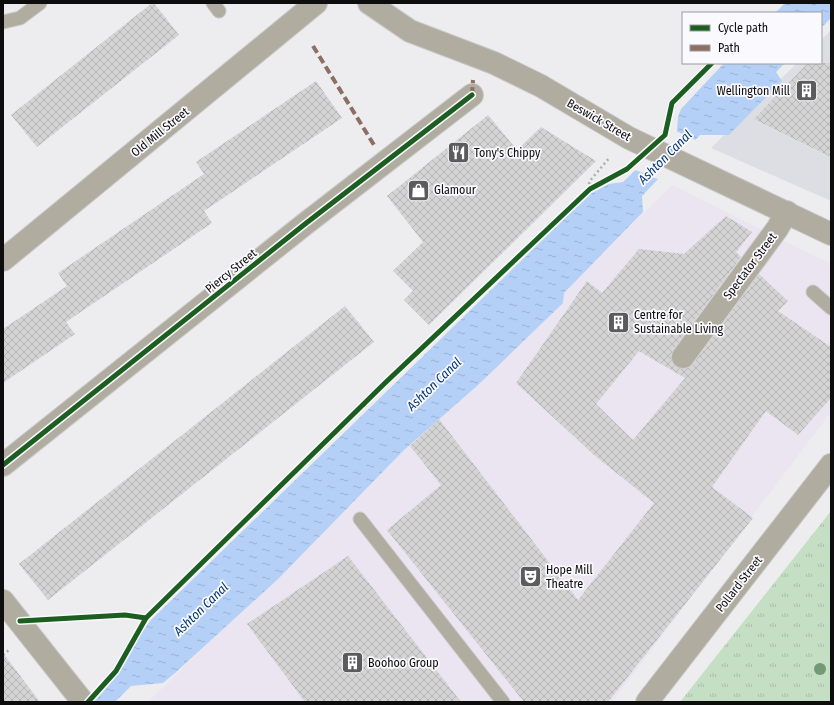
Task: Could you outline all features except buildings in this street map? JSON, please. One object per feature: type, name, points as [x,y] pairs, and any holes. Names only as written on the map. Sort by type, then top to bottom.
[{"type":"street","name":"Old Mill Street","points":[[3,260],[316,3]]},
{"type":"street","name":"Beswick Street","points":[[369,3],[410,31],[494,63],[541,86],[629,138],[831,234]]},
{"type":"street","name":"Piercy Street","points":[[3,465],[305,224],[472,95]]},
{"type":"street","name":"Spectator Street","points":[[683,357],[777,230],[786,212]]},
{"type":"street","name":"Pollard Street","points":[[647,702],[831,465]]},
{"type":"street","points":[[3,601],[83,702]]},
{"type":"lane","points":[[3,22],[20,18],[40,3]]},
{"type":"lane","points":[[813,292],[831,308]]},
{"type":"lane","points":[[360,519],[503,702]]},
{"type":"path","points":[[590,189],[589,182],[614,153]]},
{"type":"path","points":[[585,194],[596,186]]},
{"type":"shaded area","points":[[831,30],[831,201],[711,148],[796,64],[822,64],[822,39]]},
{"type":"shaded area","points":[[672,185],[831,264],[831,412],[612,702],[148,702]]},
{"type":"green space","points":[[831,511],[831,702],[680,702]]},
{"type":"water","points":[[785,3],[831,3],[831,18],[822,27],[822,12],[776,12]]},
{"type":"water","name":"Ashton Canal","points":[[723,64],[784,64],[776,72],[782,81],[729,135],[700,135],[642,196],[643,212],[564,293],[563,303],[478,385],[404,450],[278,579],[163,683],[131,686],[115,702],[94,702],[116,677],[134,642],[151,620],[590,194],[609,184],[623,182],[677,131],[678,117],[681,109]]},
{"type":"pier","points":[[674,130],[697,141],[660,180],[633,169]]},
{"type":"marked path","points":[[313,46],[374,145]]},
{"type":"marked path","points":[[472,95],[473,80]]},
{"type":"cycle path","points":[[88,702],[116,671],[146,618],[385,383],[590,189],[627,169],[665,135],[672,103],[711,64]]},
{"type":"cycle path","points":[[3,465],[305,224],[472,95]]},
{"type":"cycle path","points":[[20,621],[125,615],[146,618]]},
{"type":"place","name":"Wellington Mill","points":[[806,91]]},
{"type":"place","name":"Tony's Chippy","points":[[459,153]]},
{"type":"place","name":"Glamour","points":[[418,190]]},
{"type":"place","name":"Centre for Sustainable Living","points":[[619,322]]},
{"type":"place","name":"Hope Mill Theatre","points":[[530,577]]},
{"type":"place","name":"Boohoo Group","points":[[353,663]]}]
